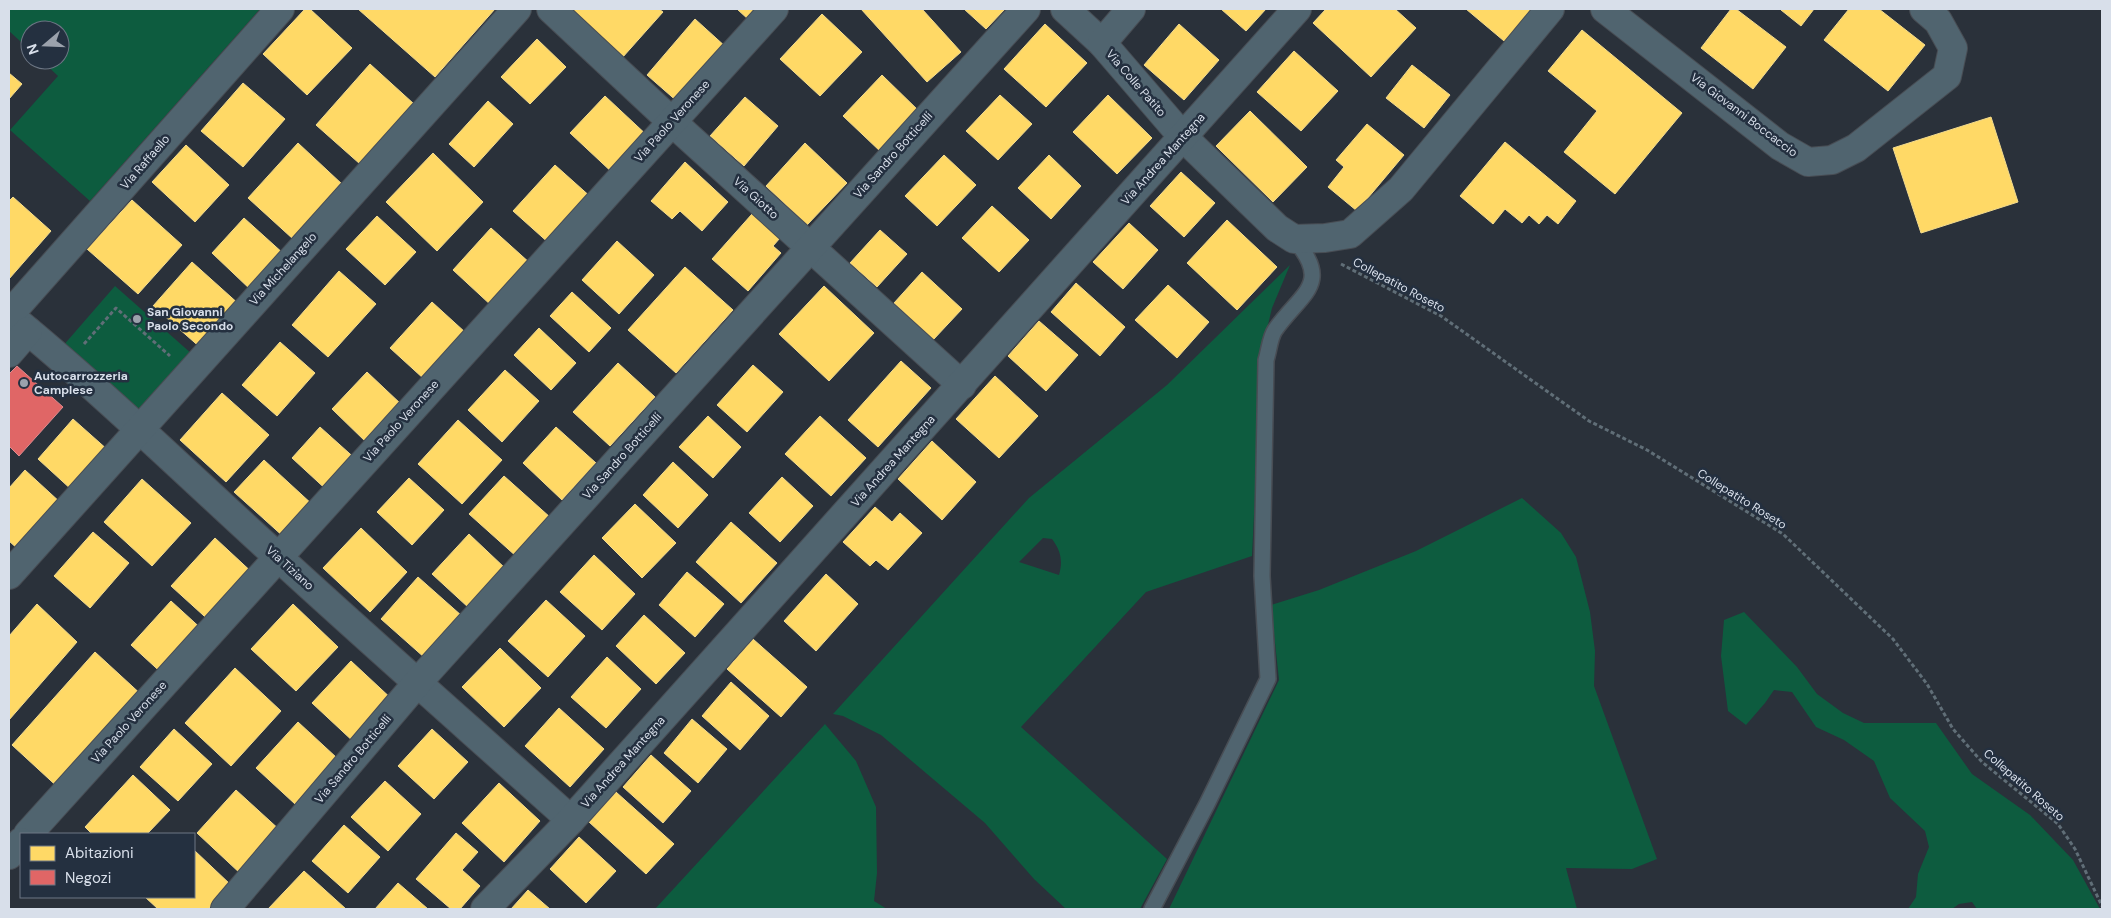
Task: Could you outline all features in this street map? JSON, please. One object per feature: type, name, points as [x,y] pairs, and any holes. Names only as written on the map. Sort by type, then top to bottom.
[{"type":"street","name":"Via Raffaello","points":[[9,353],[15,321],[280,9]]},
{"type":"street","name":"Via Michelangelo","points":[[9,575],[517,9]]},
{"type":"street","name":"Via Giotto","points":[[552,9],[671,122],[962,385]]},
{"type":"street","name":"Via Paolo Veronese","points":[[29,833],[774,9]]},
{"type":"street","name":"Via Sandro Botticelli","points":[[225,909],[418,682],[1026,9]]},
{"type":"street","name":"Via Colle Patito","points":[[1065,9],[1102,43],[1182,136],[1277,228],[1294,239]]},
{"type":"street","points":[[1102,43],[1132,9]]},
{"type":"street","name":"Via Andrea Mantegna","points":[[485,909],[571,820],[1297,9]]},
{"type":"street","points":[[1294,239],[1325,238],[1350,234],[1375,214],[1401,189],[1550,9]]},
{"type":"street","name":"Via Giovanni Boccaccio","points":[[1605,9],[1780,146],[1808,162],[1832,160],[1856,148],[1947,76],[1953,48],[1938,20],[1924,9]]},
{"type":"street","name":"Via Tiziano","points":[[15,321],[139,429],[278,557],[571,820]]},
{"type":"street","points":[[9,855],[20,843]]},
{"type":"lane","points":[[1152,909],[1207,804],[1268,680],[1262,576],[1266,360],[1274,332],[1310,286],[1312,267],[1308,255],[1294,239]]},
{"type":"path","name":"Collepatito Roseto","points":[[1337,262],[1441,316],[1589,421],[1647,450],[1783,534],[1893,639],[1927,684],[1953,729],[1982,762],[2058,824],[2075,848],[2102,906]]},
{"type":"path","points":[[66,364],[116,308],[190,373]]},
{"type":"green space","points":[[9,9],[260,9],[90,201],[10,130],[58,76],[52,70],[70,70],[70,20],[20,20],[20,41],[9,31]]},
{"type":"green space","points":[[1290,265],[1272,308],[1262,350],[1252,556],[1146,592],[1021,727],[1167,859],[1140,909],[1066,909],[1034,879],[985,823],[881,735],[843,716],[833,714],[1029,498],[1167,385]],"holes":[[[1043,538],[1052,539],[1060,556],[1059,575],[1019,562]]]},
{"type":"green space","points":[[115,286],[201,362],[148,422],[62,347]]},
{"type":"green space","points":[[1522,498],[1561,533],[1576,557],[1590,612],[1595,651],[1594,686],[1657,859],[1632,869],[1566,868],[1577,909],[1169,909],[1279,680],[1271,605],[1319,590],[1416,551]]},
{"type":"green space","points":[[1744,612],[1797,667],[1817,694],[1843,713],[1864,723],[1936,723],[1972,774],[2030,815],[2073,860],[2100,909],[1977,909],[1972,902],[1959,904],[1952,909],[1908,909],[1916,897],[1918,874],[1929,847],[1925,831],[1890,798],[1874,761],[1844,740],[1816,727],[1792,692],[1774,690],[1746,725],[1728,711],[1721,656],[1724,620]]},
{"type":"green space","points":[[825,724],[856,761],[876,807],[877,873],[874,901],[887,909],[655,909]]},
{"type":"building: Abitazioni","points":[[305,9],[310,9],[352,48],[307,95],[263,54]]},
{"type":"building: Abitazioni","points":[[358,9],[495,9],[435,77]]},
{"type":"building: Abitazioni","points":[[574,9],[659,9],[663,12],[622,58],[571,12]]},
{"type":"building: Abitazioni","points":[[737,9],[759,9],[749,20]]},
{"type":"building: Abitazioni","points":[[861,9],[922,9],[961,52],[927,82]]},
{"type":"building: Abitazioni","points":[[964,9],[1005,9],[986,29]]},
{"type":"building: Abitazioni","points":[[1221,9],[1266,9],[1246,31]]},
{"type":"building: Abitazioni","points":[[1326,9],[1395,9],[1416,28],[1371,77],[1313,23]]},
{"type":"building: Abitazioni","points":[[1466,9],[1541,9],[1510,46]]},
{"type":"building: Abitazioni","points":[[1731,9],[1736,9],[1786,47],[1753,89],[1701,48]]},
{"type":"building: Abitazioni","points":[[1782,9],[1814,9],[1801,26]]},
{"type":"building: Abitazioni","points":[[1849,9],[1879,9],[1925,45],[1888,91],[1824,40]]},
{"type":"building: Abitazioni","points":[[822,14],[862,52],[820,96],[780,59]]},
{"type":"building: Abitazioni","points":[[695,19],[727,48],[679,103],[647,75]]},
{"type":"building: Abitazioni","points":[[1045,24],[1087,63],[1046,107],[1004,69]]},
{"type":"building: Abitazioni","points":[[1179,24],[1219,60],[1184,100],[1144,65]]},
{"type":"building: Abitazioni","points":[[1582,30],[1682,113],[1615,194],[1564,152],[1597,111],[1548,71]]},
{"type":"building: Abitazioni","points":[[537,39],[566,67],[530,104],[501,77]]},
{"type":"building: Abitazioni","points":[[1294,51],[1338,91],[1301,131],[1257,92]]},
{"type":"building: Abitazioni","points":[[370,64],[414,104],[360,164],[316,125]]},
{"type":"building: Abitazioni","points":[[1412,65],[1450,95],[1424,128],[1386,98]]},
{"type":"building: Abitazioni","points":[[9,73],[22,84],[9,99]]},
{"type":"building: Abitazioni","points":[[882,75],[921,113],[882,153],[843,116]]},
{"type":"building: Abitazioni","points":[[243,83],[285,119],[243,167],[201,131]]},
{"type":"building: Abitazioni","points":[[1000,95],[1032,124],[998,160],[966,131]]},
{"type":"building: Abitazioni","points":[[1108,95],[1152,138],[1117,174],[1073,132]]},
{"type":"building: Abitazioni","points":[[605,96],[651,139],[616,176],[570,133]]},
{"type":"building: Abitazioni","points":[[745,97],[778,126],[744,166],[710,136]]},
{"type":"building: Abitazioni","points":[[488,101],[513,124],[474,167],[449,144]]},
{"type":"building: Abitazioni","points":[[1250,111],[1307,167],[1273,202],[1216,146]]},
{"type":"building: Abitazioni","points":[[1991,117],[2018,202],[1921,233],[1893,148]]},
{"type":"building: Abitazioni","points":[[1367,124],[1404,155],[1357,211],[1328,187],[1344,167],[1336,160]]},
{"type":"building: Abitazioni","points":[[1505,142],[1576,201],[1558,224],[1547,215],[1539,224],[1529,215],[1522,223],[1505,209],[1493,224],[1460,196]]},
{"type":"building: Abitazioni","points":[[298,143],[343,185],[293,239],[248,198]]},
{"type":"building: Abitazioni","points":[[805,143],[847,183],[807,225],[766,186]]},
{"type":"building: Abitazioni","points":[[186,145],[229,185],[195,222],[152,182]]},
{"type":"building: Abitazioni","points":[[433,153],[483,202],[437,251],[386,202]]},
{"type":"building: Abitazioni","points":[[944,155],[976,185],[937,226],[905,196]]},
{"type":"building: Abitazioni","points":[[1049,155],[1081,186],[1051,219],[1018,188]]},
{"type":"building: Abitazioni","points":[[685,162],[728,202],[702,231],[680,211],[672,219],[651,201]]},
{"type":"building: Abitazioni","points":[[555,165],[593,199],[551,245],[513,211]]},
{"type":"building: Abitazioni","points":[[1181,172],[1215,203],[1184,237],[1150,206]]},
{"type":"building: Abitazioni","points":[[13,197],[51,231],[9,279],[9,201]]},
{"type":"building: Abitazioni","points":[[132,200],[182,245],[138,294],[87,249]]},
{"type":"building: Abitazioni","points":[[992,206],[1029,240],[999,272],[962,238]]},
{"type":"building: Abitazioni","points":[[752,214],[780,238],[773,246],[781,253],[748,291],[712,259]]},
{"type":"building: Abitazioni","points":[[377,216],[416,252],[385,285],[346,249]]},
{"type":"building: Abitazioni","points":[[244,218],[285,255],[252,291],[212,253]]},
{"type":"building: Abitazioni","points":[[1227,220],[1277,267],[1237,310],[1187,263]]},
{"type":"building: Abitazioni","points":[[1129,223],[1158,250],[1123,289],[1093,262]]},
{"type":"building: Abitazioni","points":[[491,228],[531,264],[493,307],[453,270]]},
{"type":"building: Abitazioni","points":[[880,230],[907,254],[877,287],[850,263]]},
{"type":"building: Abitazioni","points":[[617,241],[654,275],[619,314],[582,280]]},
{"type":"building: Abitazioni","points":[[192,262],[241,306],[202,349],[153,306]]},
{"type":"building: Abitazioni","points":[[685,267],[733,310],[676,373],[628,330]]},
{"type":"building: Abitazioni","points":[[339,271],[376,304],[328,357],[292,325]]},
{"type":"building: Abitazioni","points":[[922,272],[962,309],[933,340],[894,303]]},
{"type":"building: Abitazioni","points":[[1076,283],[1125,327],[1100,356],[1051,312]]},
{"type":"building: Abitazioni","points":[[1168,285],[1209,322],[1177,358],[1135,320]]},
{"type":"building: Abitazioni","points":[[824,286],[874,333],[829,381],[779,334]]},
{"type":"building: Abitazioni","points":[[572,292],[611,328],[589,352],[550,316]]},
{"type":"building: Abitazioni","points":[[432,302],[466,333],[424,379],[390,348]]},
{"type":"building: Abitazioni","points":[[1039,321],[1078,355],[1046,391],[1008,356]]},
{"type":"building: Abitazioni","points":[[539,328],[576,363],[551,390],[514,355]]},
{"type":"building: Abitazioni","points":[[280,342],[315,373],[277,416],[242,385]]},
{"type":"building: Abitazioni","points":[[901,361],[931,388],[878,447],[848,420]]},
{"type":"building: Abitazioni","points":[[618,363],[655,397],[610,446],[573,412]]},
{"type":"building: Abitazioni","points":[[753,365],[783,392],[747,432],[717,405]]},
{"type":"building: Abitazioni","points":[[505,370],[539,401],[502,442],[468,410]]},
{"type":"building: Abitazioni","points":[[367,372],[402,405],[367,443],[332,409]]},
{"type":"building: Abitazioni","points":[[995,376],[1038,416],[999,458],[956,419]]},
{"type":"building: Abitazioni","points":[[222,393],[269,435],[226,482],[180,440]]},
{"type":"building: Abitazioni","points":[[708,416],[741,447],[713,478],[679,447]]},
{"type":"building: Abitazioni","points":[[820,416],[866,458],[831,496],[785,454]]},
{"type":"building: Abitazioni","points":[[73,419],[109,451],[73,491],[38,459]]},
{"type":"building: Abitazioni","points":[[458,420],[502,460],[462,504],[418,464]]},
{"type":"building: Abitazioni","points":[[320,427],[359,462],[330,493],[292,458]]},
{"type":"building: Abitazioni","points":[[556,427],[596,463],[562,500],[523,463]]},
{"type":"building: Abitazioni","points":[[932,441],[976,482],[942,520],[898,479]]},
{"type":"building: Abitazioni","points":[[264,460],[314,506],[285,538],[234,492]]},
{"type":"building: Abitazioni","points":[[673,462],[708,495],[678,528],[643,495]]},
{"type":"building: Abitazioni","points":[[25,470],[62,504],[19,550],[9,541],[9,488]]},
{"type":"building: Abitazioni","points":[[504,476],[551,518],[517,557],[469,514]]},
{"type":"building: Abitazioni","points":[[782,477],[813,506],[780,542],[749,513]]},
{"type":"building: Abitazioni","points":[[409,478],[444,510],[412,545],[377,512]]},
{"type":"building: Abitazioni","points":[[142,479],[191,523],[152,566],[104,522]]},
{"type":"building: Abitazioni","points":[[635,504],[676,543],[642,578],[602,538]]},
{"type":"building: Abitazioni","points":[[875,507],[892,522],[900,513],[922,533],[888,570],[876,560],[870,566],[843,542]]},
{"type":"building: Abitazioni","points":[[731,522],[777,563],[741,603],[696,562]]},
{"type":"building: Abitazioni","points":[[361,528],[407,572],[370,612],[323,568]]},
{"type":"building: Abitazioni","points":[[93,532],[129,563],[90,608],[54,576]]},
{"type":"building: Abitazioni","points":[[469,534],[506,569],[469,608],[432,574]]},
{"type":"building: Abitazioni","points":[[215,538],[257,577],[214,625],[171,586]]},
{"type":"building: Abitazioni","points":[[594,555],[635,594],[602,630],[560,592]]},
{"type":"building: Abitazioni","points":[[687,572],[724,604],[695,637],[659,605]]},
{"type":"building: Abitazioni","points":[[826,574],[858,604],[816,651],[784,621]]},
{"type":"building: Abitazioni","points":[[418,577],[462,616],[425,658],[381,619]]},
{"type":"building: Abitazioni","points":[[546,600],[585,636],[548,677],[508,641]]},
{"type":"building: Abitazioni","points":[[171,601],[206,633],[166,677],[131,645]]},
{"type":"building: Abitazioni","points":[[37,604],[77,642],[9,720],[9,636]]},
{"type":"building: Abitazioni","points":[[293,604],[338,647],[296,691],[251,649]]},
{"type":"building: Abitazioni","points":[[644,615],[685,653],[656,684],[616,646]]},
{"type":"building: Abitazioni","points":[[753,639],[807,687],[781,717],[727,669]]},
{"type":"building: Abitazioni","points":[[500,648],[541,688],[504,727],[462,687]]},
{"type":"building: Abitazioni","points":[[95,652],[145,698],[62,791],[12,745]]},
{"type":"building: Abitazioni","points":[[607,657],[641,689],[606,728],[571,697]]},
{"type":"building: Abitazioni","points":[[351,661],[395,702],[356,744],[312,703]]},
{"type":"building: Abitazioni","points":[[235,668],[281,711],[231,766],[185,723]]},
{"type":"building: Abitazioni","points":[[731,682],[769,716],[740,750],[702,716]]},
{"type":"building: Abitazioni","points":[[559,708],[604,749],[570,787],[525,746]]},
{"type":"building: Abitazioni","points":[[692,719],[727,749],[698,783],[664,753]]},
{"type":"building: Abitazioni","points":[[298,722],[337,758],[295,804],[256,768]]},
{"type":"building: Abitazioni","points":[[174,729],[212,764],[178,801],[140,767]]},
{"type":"building: Abitazioni","points":[[432,729],[468,762],[434,799],[398,766]]},
{"type":"building: Abitazioni","points":[[651,755],[691,791],[663,823],[623,787]]},
{"type":"building: Abitazioni","points":[[133,775],[170,810],[148,833],[91,833],[85,827]]},
{"type":"building: Abitazioni","points":[[385,781],[421,814],[388,851],[351,817]]},
{"type":"building: Abitazioni","points":[[499,783],[540,821],[504,862],[462,823]]},
{"type":"building: Abitazioni","points":[[236,790],[282,832],[242,875],[197,833]]},
{"type":"building: Abitazioni","points":[[616,792],[674,844],[646,874],[589,822]]},
{"type":"building: Abitazioni","points":[[344,825],[380,857],[348,893],[312,861]]},
{"type":"building: Abitazioni","points":[[456,833],[478,852],[462,870],[480,886],[460,909],[451,909],[416,879]]},
{"type":"building: Abitazioni","points":[[579,837],[616,871],[586,903],[550,869]]},
{"type":"building: Abitazioni","points":[[195,851],[231,885],[208,909],[158,909],[146,898],[195,898]]},
{"type":"building: Abitazioni","points":[[304,871],[346,909],[268,909]]},
{"type":"building: Abitazioni","points":[[398,883],[428,909],[375,909]]},
{"type":"building: Abitazioni","points":[[528,890],[550,909],[511,909]]},
{"type":"building: Negozi","points":[[17,366],[63,407],[19,456],[9,446],[9,374]]},
{"type":"place","name":"San Giovanni Paolo Secondo","points":[[137,319]]},
{"type":"place","name":"Autocarrozzeria Camplese","points":[[24,383]]}]
